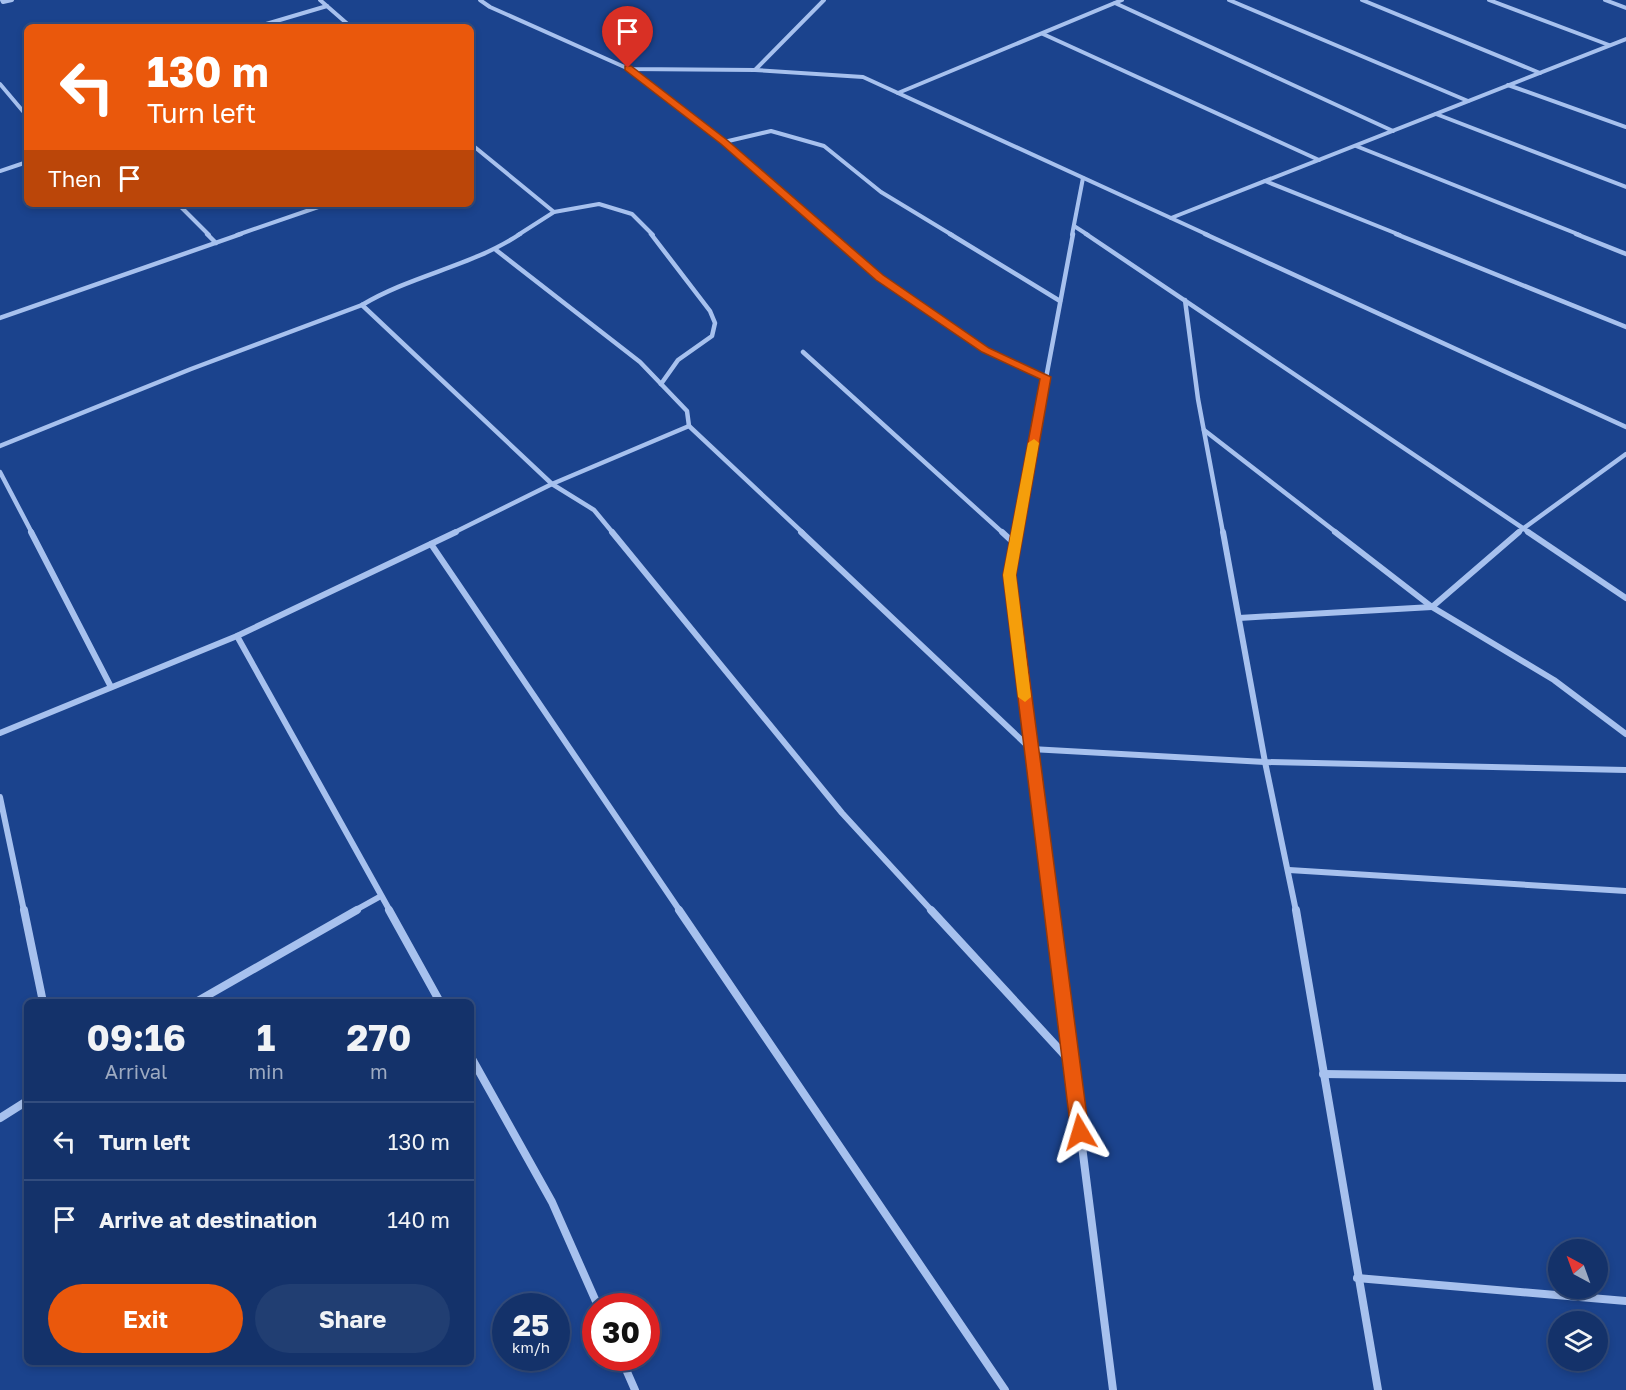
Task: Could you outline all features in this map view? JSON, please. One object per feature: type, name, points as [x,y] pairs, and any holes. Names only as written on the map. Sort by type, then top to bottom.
[{"type":"street","points":[[2,0],[3,2],[12,0]]},
{"type":"street","points":[[320,0],[348,24]]},
{"type":"street","points":[[480,0],[490,7],[629,69],[724,142],[880,278],[985,350],[1046,377]]},
{"type":"street","points":[[755,70],[824,0]]},
{"type":"street","points":[[898,93],[1122,0]]},
{"type":"street","points":[[1229,0],[1468,101]]},
{"type":"street","points":[[1362,0],[1541,73]]},
{"type":"street","points":[[1489,0],[1609,45]]},
{"type":"street","points":[[1605,0],[1626,8]]},
{"type":"street","points":[[1115,3],[1393,131]]},
{"type":"street","points":[[266,24],[327,6]]},
{"type":"street","points":[[1043,34],[1318,160]]},
{"type":"street","points":[[1171,218],[1626,39]]},
{"type":"street","points":[[629,69],[755,70],[863,77],[1626,427]]},
{"type":"street","points":[[0,84],[24,112]]},
{"type":"street","points":[[1508,86],[1626,127]]},
{"type":"street","points":[[1436,114],[1626,187]]},
{"type":"street","points":[[724,142],[771,131],[824,146],[881,192],[1060,302]]},
{"type":"street","points":[[474,146],[554,212]]},
{"type":"street","points":[[1356,146],[1626,254]]},
{"type":"street","points":[[0,171],[24,163]]},
{"type":"street","points":[[1083,178],[1009,575],[1113,1390]]},
{"type":"street","points":[[1265,181],[1626,327]]},
{"type":"street","points":[[0,446],[191,369],[362,305],[387,290],[496,250],[554,212],[599,204],[632,214],[657,240],[710,311],[714,323],[712,336],[678,360],[661,384]]},
{"type":"street","points":[[181,207],[216,243]]},
{"type":"street","points":[[0,318],[318,207]]},
{"type":"street","points":[[1074,226],[1626,598]]},
{"type":"street","points":[[496,250],[640,362],[687,411],[689,426],[1031,749],[1265,762],[1626,770]]},
{"type":"street","points":[[1185,300],[1203,430],[1265,762],[1289,870],[1357,1278],[1378,1390]]},
{"type":"street","points":[[362,305],[552,484],[594,510],[842,813],[1071,1062]]},
{"type":"street","points":[[803,352],[1015,544]]},
{"type":"street","points":[[0,733],[237,636],[552,484],[689,426]]},
{"type":"street","points":[[1203,430],[1432,607],[1554,680],[1626,734]]},
{"type":"street","points":[[1239,618],[1432,607],[1523,528],[1626,454]]},
{"type":"street","points":[[0,472],[111,687]]},
{"type":"street","points":[[431,544],[1005,1390]]},
{"type":"street","points":[[237,636],[438,999]]},
{"type":"street","points":[[0,797],[42,999]]},
{"type":"street","points":[[1289,870],[1626,891]]},
{"type":"street","points":[[201,999],[381,896]]},
{"type":"street","points":[[474,1062],[552,1202],[592,1293]]},
{"type":"street","points":[[1323,1074],[1626,1078]]},
{"type":"street","points":[[0,1118],[24,1103]]},
{"type":"street","points":[[1357,1278],[1626,1301]]},
{"type":"street","points":[[627,1371],[635,1390]]},
{"type":"slow traffic","points":[[1025,697],[1009,575],[1034,443]]},
{"type":"route","points":[[628,68],[771,181],[880,278],[985,350],[1046,377],[1009,575],[1080,1132]]}]
